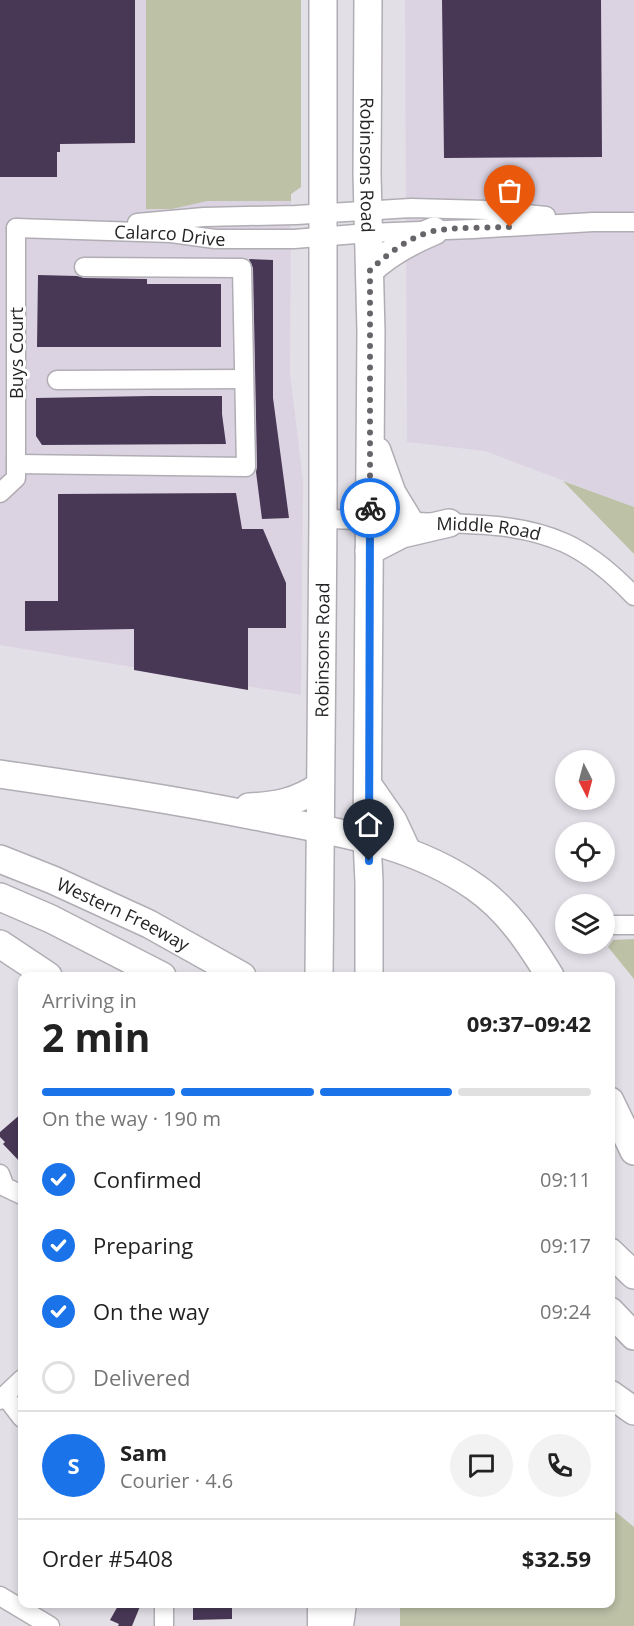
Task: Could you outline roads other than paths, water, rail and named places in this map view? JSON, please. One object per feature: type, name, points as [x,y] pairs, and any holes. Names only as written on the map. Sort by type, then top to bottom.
[{"type":"highway","name":"Robinsons Road","points":[[320,972],[323,0]]},
{"type":"highway","name":"Robinsons Road","points":[[368,0],[369,972]]},
{"type":"highway","points":[[370,270],[411,240],[434,231]]},
{"type":"highway","points":[[370,424],[380,462],[392,493],[409,521]]},
{"type":"highway","points":[[369,551],[402,534],[449,523]]},
{"type":"highway","points":[[0,774],[206,806],[320,829],[407,851],[453,873],[498,906],[515,923],[547,972]]},
{"type":"highway","points":[[369,785],[393,821],[407,851]]},
{"type":"highway","points":[[206,806],[248,807],[283,804],[308,794],[320,786]]},
{"type":"highway","name":"Western Freeway","points":[[0,859],[53,880],[149,924],[235,972]]},
{"type":"highway","name":"Western Freeway","points":[[0,897],[51,919],[154,972]]},
{"type":"highway","points":[[0,944],[42,972]]},
{"type":"highway","points":[[615,1111],[634,1151]]},
{"type":"highway","points":[[615,1257],[634,1275]]},
{"type":"highway","points":[[615,1316],[634,1336]]},
{"type":"highway","points":[[615,1398],[634,1411]]},
{"type":"main road","points":[[320,1608],[320,1626]]},
{"type":"main road","points":[[341,1626],[343,1608]]},
{"type":"street","points":[[368,221],[411,208],[487,210],[594,222]]},
{"type":"street","name":"Calarco Drive","points":[[8,228],[171,233],[214,238],[294,239],[324,225],[368,221]]},
{"type":"street","points":[[368,221],[434,231],[634,222]]},
{"type":"street","name":"Buys Court","points":[[8,228],[16,471]]},
{"type":"street","points":[[0,493],[16,471],[246,467],[242,268],[84,267]]},
{"type":"street","points":[[57,380],[244,379]]},
{"type":"street","name":"Middle Road","points":[[323,519],[449,523],[500,526],[527,531],[566,544],[602,566],[634,596]]},
{"type":"street","points":[[615,925],[634,925]]},
{"type":"street","points":[[1,1189],[18,1194]]},
{"type":"street","points":[[1,1189],[18,1200]]},
{"type":"street","points":[[18,1383],[3,1398],[18,1414]]},
{"type":"street","points":[[0,1596],[18,1607]]},
{"type":"street","points":[[20,1608],[50,1626]]},
{"type":"street","points":[[164,1608],[164,1626]]}]
